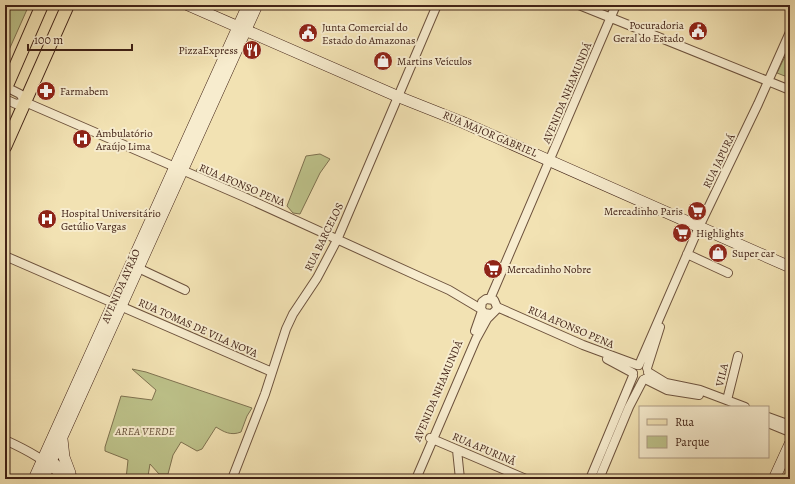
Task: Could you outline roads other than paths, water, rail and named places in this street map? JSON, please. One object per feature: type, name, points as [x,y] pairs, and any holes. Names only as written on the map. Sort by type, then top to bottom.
[{"type":"main road","points":[[5,92],[42,5]]},
{"type":"main road","points":[[5,147],[68,5]]},
{"type":"street","name":"RUA MAJOR GABRIEL","points":[[188,5],[399,97],[462,122],[790,267]]},
{"type":"street","name":"AVENIDA AYRÃO","points":[[243,28],[248,5]]},
{"type":"street","name":"AVENIDA AYRÃO","points":[[43,479],[47,459],[243,28],[257,5]]},
{"type":"street","name":"RUA BARCELOS","points":[[232,479],[249,439],[281,343],[293,314],[317,278],[337,240],[437,5]]},
{"type":"street","points":[[579,5],[790,90]]},
{"type":"street","name":"AVENIDA NHAMUNDÁ","points":[[416,479],[484,305],[550,161],[616,5]]},
{"type":"street","name":"RUA JAPURÁ","points":[[599,479],[643,371],[668,300],[687,254],[790,32]]},
{"type":"street","name":"RUA AFONSO PENA","points":[[5,92],[16,104],[25,102]]},
{"type":"street","name":"RUA AFONSO PENA","points":[[5,92],[20,94],[25,102],[484,305],[487,314],[494,311],[643,371],[666,383],[741,406]]},
{"type":"street","name":"AVENIDA AYRÃO","points":[[34,479],[63,434],[117,304],[138,268],[178,170]]},
{"type":"street","points":[[687,254],[728,273]]},
{"type":"street","name":"RUA TOMAS DE VILA NOVA","points":[[5,256],[272,372]]},
{"type":"street","points":[[138,268],[185,290]]},
{"type":"street","points":[[484,305],[494,300],[494,311]]},
{"type":"street","name":"AVENIDA NHAMUNDÁ","points":[[412,479],[476,339],[494,311]]},
{"type":"street","name":"RUA AFONSO PENA","points":[[527,323],[596,354],[633,375],[637,380],[643,371]]},
{"type":"street","name":"VILA","points":[[728,403],[738,356]]},
{"type":"street","points":[[590,479],[633,375],[634,368],[643,371]]},
{"type":"street","points":[[769,417],[790,425]]},
{"type":"street","points":[[769,423],[790,432]]},
{"type":"street","points":[[63,434],[62,450],[70,477]]},
{"type":"street","name":"RUA APURINÃ","points":[[431,438],[526,479]]},
{"type":"street","points":[[5,440],[47,459],[70,477]]},
{"type":"street","points":[[774,479],[790,444]]},
{"type":"street","points":[[457,450],[460,479]]},
{"type":"place","name":"Pocuradoria Geral do Estado","points":[[698,31]]},
{"type":"place","name":"Junta Comercial do Estado do Amazonas","points":[[308,33]]},
{"type":"place","name":"PizzaExpress","points":[[252,50]]},
{"type":"place","name":"Martins Veículos","points":[[383,61]]},
{"type":"place","name":"Farmabem","points":[[46,91]]},
{"type":"place","name":"Ambulatório Araújo Lima","points":[[82,139]]},
{"type":"place","name":"Mercadinho Paris","points":[[697,211]]},
{"type":"place","name":"Hospital Universitário Getúlio Vargas","points":[[47,219]]},
{"type":"place","name":"Highlights","points":[[682,233]]},
{"type":"place","name":"Super car","points":[[718,253]]},
{"type":"place","name":"Mercadinho Nobre","points":[[493,269]]},
{"type":"park label","name":"AREA VERDE","points":[[145,431]]}]
